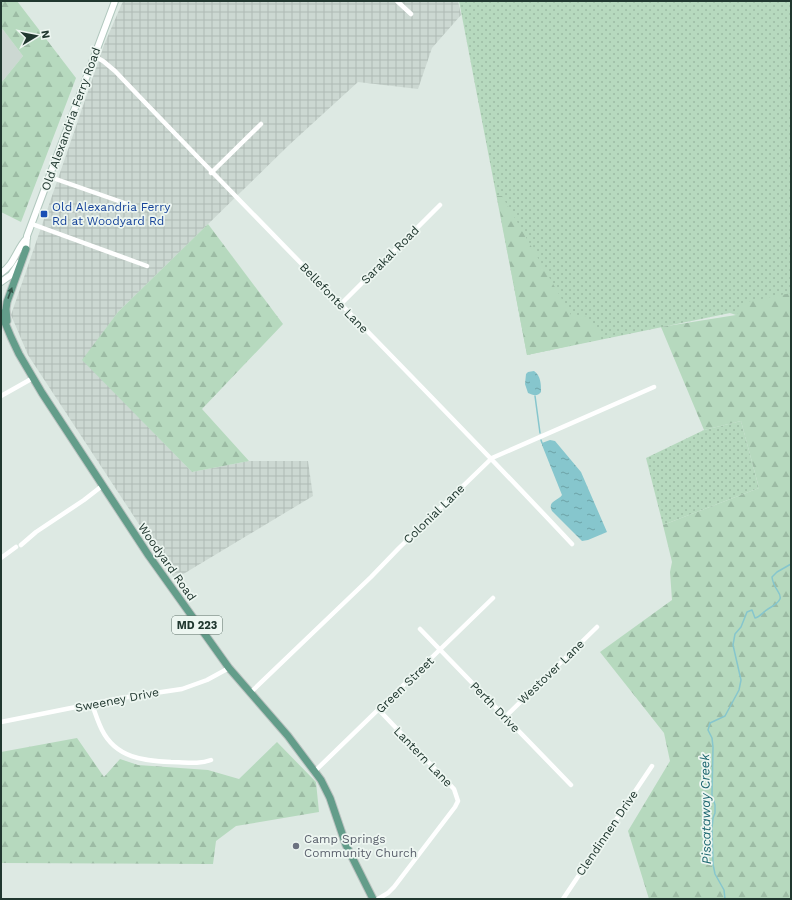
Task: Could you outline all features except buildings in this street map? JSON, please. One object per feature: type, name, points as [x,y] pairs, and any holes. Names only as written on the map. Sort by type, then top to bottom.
[{"type":"main road","name":"Old Alexandria Ferry Road","points":[[1,282],[14,271],[26,249],[27,238],[32,224],[115,1]]},
{"type":"main road","name":"Old Alexandria Ferry Road","points":[[1,273],[12,263],[21,244],[27,238]]},
{"type":"main road","points":[[8,331],[6,309],[7,302],[26,249]]},
{"type":"main road","name":"Woodyard Road","points":[[1,312],[8,331],[33,378],[148,556],[229,668],[315,771],[326,788],[346,845],[373,899]]},
{"type":"main road","points":[[1,318],[8,331]]},
{"type":"street","points":[[397,1],[411,14]]},
{"type":"street","name":"Bellefonte Lane","points":[[94,56],[115,71],[211,173],[492,458],[572,544]]},
{"type":"street","points":[[211,173],[261,124]]},
{"type":"street","points":[[50,177],[130,205]]},
{"type":"street","name":"Sarakal Road","points":[[340,304],[440,205]]},
{"type":"street","points":[[32,224],[147,266]]},
{"type":"street","points":[[1,396],[33,378]]},
{"type":"street","name":"Colonial Lane","points":[[250,693],[492,458],[654,387]]},
{"type":"street","points":[[21,545],[36,532],[102,486]]},
{"type":"street","points":[[1,558],[16,547]]},
{"type":"street","name":"Green Street","points":[[315,771],[493,598]]},
{"type":"street","name":"Westover Lane","points":[[505,717],[597,627]]},
{"type":"street","name":"Perth Drive","points":[[420,629],[571,785]]},
{"type":"street","name":"Sweeney Drive","points":[[1,722],[92,704],[182,689],[208,680],[229,668]]},
{"type":"street","points":[[92,704],[102,731],[110,743],[120,752],[133,758],[154,761],[202,763],[211,760]]},
{"type":"street","name":"Lantern Lane","points":[[378,710],[454,789],[458,801],[394,887],[378,899]]},
{"type":"street","name":"Clendinnen Drive","points":[[563,899],[652,766]]},
{"type":"shaded area","points":[[123,1],[458,1],[461,15],[432,48],[418,89],[358,82],[289,145],[118,312],[83,360],[192,472],[249,461],[308,461],[313,496],[175,579],[28,355],[11,315],[104,45]]},
{"type":"shaded area","points":[[1,27],[23,56],[1,83]]},
{"type":"green space","points":[[1,1],[17,1],[76,78],[21,222],[1,212],[1,83],[23,56],[1,27]]},
{"type":"green space","points":[[459,1],[791,1],[791,303],[736,315],[730,313],[527,355]]},
{"type":"green space","points":[[497,196],[502,196],[571,315],[586,317],[599,333],[601,339],[527,355]]},
{"type":"green space","points":[[208,224],[283,324],[202,409],[249,461],[192,472],[82,360],[118,312]]},
{"type":"green space","points":[[791,293],[791,899],[649,899],[628,831],[670,761],[664,733],[600,652],[672,600],[670,572],[672,562],[663,525],[759,488],[741,421],[704,430],[661,327],[736,315],[746,302]]},
{"type":"green space","points":[[741,421],[759,488],[663,525],[646,458],[704,430]]},
{"type":"green space","points":[[77,738],[104,777],[120,759],[138,765],[208,770],[239,779],[277,742],[316,782],[319,812],[236,826],[216,841],[213,864],[1,863],[1,752]]},
{"type":"water","points":[[534,371],[538,375],[541,383],[541,392],[536,395],[528,393],[525,384],[526,374]]},
{"type":"water","points":[[550,440],[555,441],[581,472],[607,532],[582,541],[552,511],[552,503],[562,495],[542,445],[542,443]]},
{"type":"waterway","points":[[535,396],[540,433]]},
{"type":"waterway","name":"Piscataway Creek","points":[[725,899],[724,890],[715,874],[713,864],[712,828],[715,813],[715,805],[712,795],[713,747],[712,738],[708,730],[710,723],[725,716],[739,690],[741,680],[733,645],[735,634],[741,627],[747,612],[752,610],[755,618],[760,616],[779,601],[780,594],[773,583],[772,577],[777,572],[791,564]]},
{"type":"place","name":"Old Alexandria Ferry Rd at Woodyard Rd","points":[[44,214]]},
{"type":"place","name":"Camp Springs Community Church","points":[[296,846]]}]
